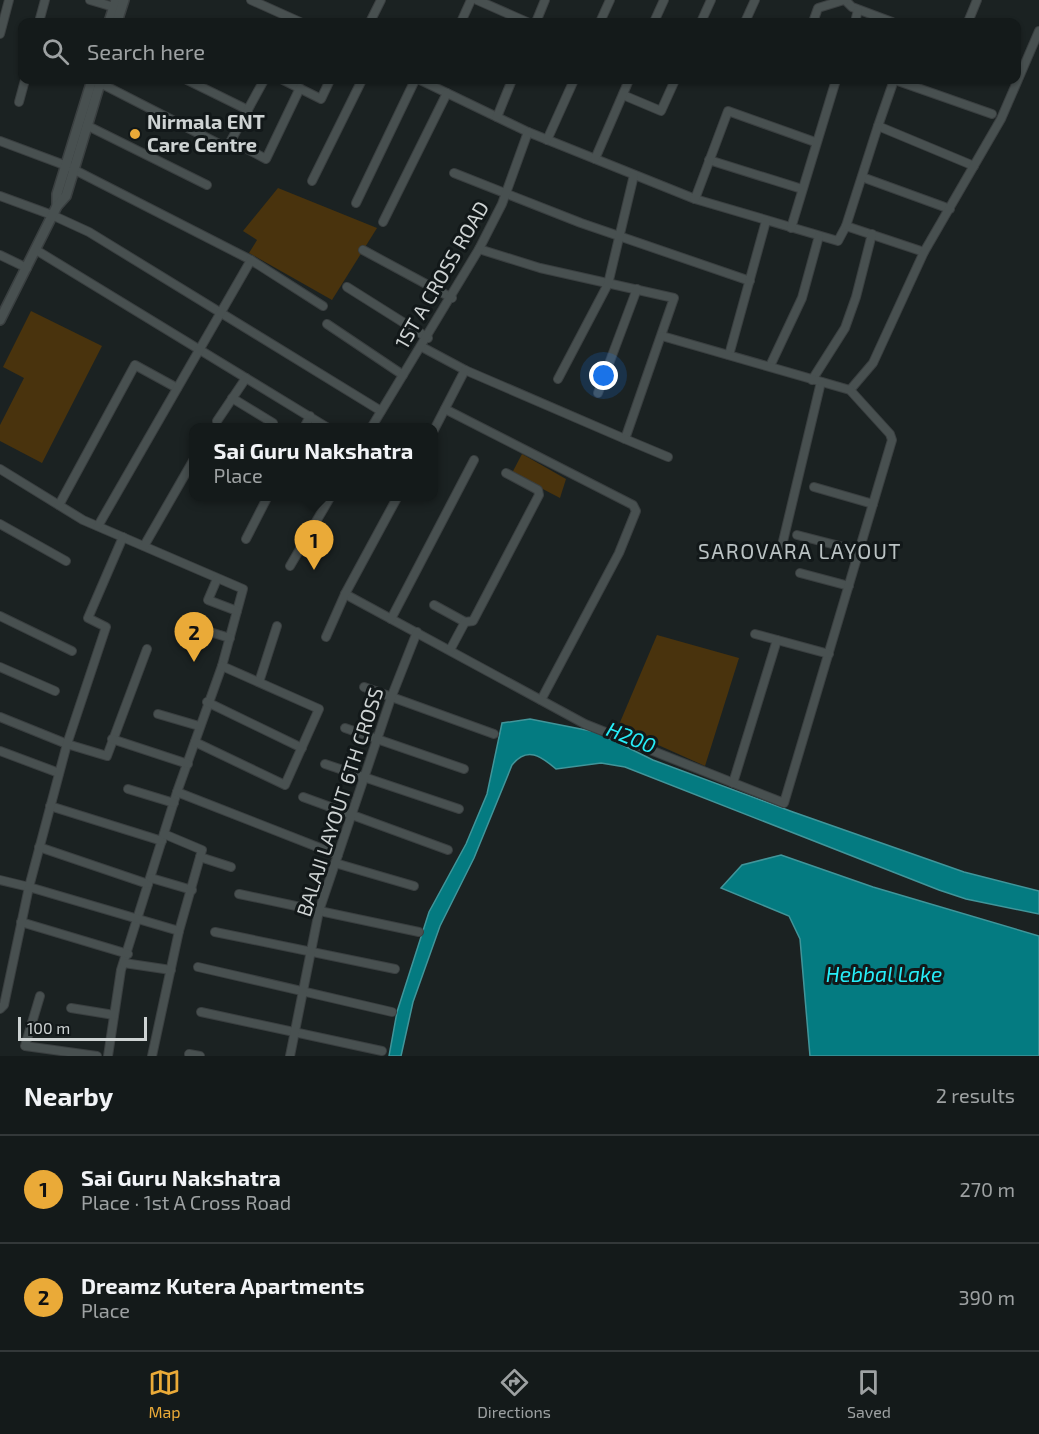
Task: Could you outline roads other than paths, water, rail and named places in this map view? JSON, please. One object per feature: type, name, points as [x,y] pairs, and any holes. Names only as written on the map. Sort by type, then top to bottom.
[{"type":"street","points":[[0,34],[9,0]]},
{"type":"street","points":[[40,18],[45,0]]},
{"type":"street","points":[[90,0],[119,4],[111,18]]},
{"type":"street","points":[[251,0],[289,18]]},
{"type":"street","points":[[372,18],[381,0]]},
{"type":"street","points":[[463,18],[471,0]]},
{"type":"street","points":[[477,0],[518,18]]},
{"type":"street","points":[[538,18],[545,0]]},
{"type":"street","points":[[602,18],[610,0]]},
{"type":"street","points":[[656,18],[664,0]]},
{"type":"street","points":[[702,18],[711,0]]},
{"type":"street","points":[[747,18],[755,0]]},
{"type":"street","points":[[814,18],[818,8],[845,0],[858,10],[881,18]]},
{"type":"street","points":[[969,18],[976,0]]},
{"type":"street","points":[[856,18],[858,10]]},
{"type":"street","points":[[1021,67],[1039,31]]},
{"type":"street","points":[[19,102],[24,84]]},
{"type":"street","points":[[71,168],[88,126],[97,84]]},
{"type":"street","points":[[0,320],[52,215],[66,196],[71,168],[97,84]]},
{"type":"street","points":[[104,84],[227,148],[262,84]]},
{"type":"street","points":[[195,84],[248,110]]},
{"type":"street","points":[[292,84],[321,99],[328,84]]},
{"type":"street","points":[[312,181],[360,84]]},
{"type":"street","points":[[356,203],[413,84]]},
{"type":"street","points":[[436,84],[447,93],[528,132],[694,199],[838,241],[846,226],[894,84]]},
{"type":"street","points":[[497,117],[510,84]]},
{"type":"street","points":[[547,140],[572,84]]},
{"type":"street","points":[[595,159],[627,84]]},
{"type":"street","points":[[623,95],[661,111],[673,84]]},
{"type":"street","points":[[791,228],[815,142],[835,84]]},
{"type":"street","points":[[906,84],[992,114]]},
{"type":"street","points":[[850,390],[873,363],[924,252],[974,166],[1013,84]]},
{"type":"street","points":[[249,150],[266,159],[300,88]]},
{"type":"street","points":[[383,222],[447,93]]},
{"type":"street","points":[[694,199],[728,111],[815,142]]},
{"type":"street","points":[[88,126],[207,185]]},
{"type":"street","points":[[878,126],[974,166]]},
{"type":"street","name":"1ST A CROSS ROAD","points":[[374,423],[428,338],[479,249],[506,195],[528,132]]},
{"type":"street","points":[[0,141],[71,168],[251,260],[323,306]]},
{"type":"street","points":[[709,160],[802,189]]},
{"type":"street","points":[[454,173],[506,195],[750,281]]},
{"type":"street","points":[[558,379],[608,284],[634,175]]},
{"type":"street","points":[[862,177],[950,209]]},
{"type":"street","points":[[0,196],[52,215],[88,232],[381,411]]},
{"type":"street","points":[[729,355],[766,221]]},
{"type":"street","points":[[846,226],[924,252]]},
{"type":"street","points":[[780,554],[817,381],[845,328],[856,297],[872,234]]},
{"type":"street","points":[[770,366],[802,298],[819,236]]},
{"type":"street","points":[[479,249],[540,268],[674,298],[625,439]]},
{"type":"street","points":[[36,250],[320,423]]},
{"type":"street","points":[[363,250],[452,298]]},
{"type":"street","points":[[0,255],[27,268]]},
{"type":"street","points":[[99,526],[251,260]]},
{"type":"street","points":[[347,286],[428,338]]},
{"type":"street","points":[[598,393],[637,289]]},
{"type":"street","points":[[327,324],[403,375]]},
{"type":"street","points":[[345,594],[585,724],[784,803],[892,440],[890,434],[850,390],[662,336]]},
{"type":"street","points":[[422,347],[465,370],[668,457]]},
{"type":"street","points":[[59,505],[135,365],[177,388]]},
{"type":"street","points":[[438,423],[465,370]]},
{"type":"street","points":[[217,421],[246,378]]},
{"type":"street","points":[[232,398],[273,423]]},
{"type":"street","points":[[445,409],[626,501],[633,505],[636,511],[619,553],[541,700]]},
{"type":"street","points":[[306,423],[310,416]]},
{"type":"street","points":[[392,619],[474,460]]},
{"type":"street","points":[[144,546],[189,468]]},
{"type":"street","points":[[0,469],[99,526],[243,589],[222,666],[207,702],[177,792],[124,963],[108,1056]]},
{"type":"street","points":[[434,605],[465,622],[473,621],[539,495],[538,490],[506,473]]},
{"type":"street","points":[[814,487],[873,504]]},
{"type":"street","points":[[246,539],[265,501]]},
{"type":"street","points":[[290,566],[328,501]]},
{"type":"street","points":[[326,637],[345,594],[395,501]]},
{"type":"street","points":[[0,524],[66,561]]},
{"type":"street","points":[[797,535],[859,551]]},
{"type":"street","points":[[0,1009],[4,1005],[29,887],[67,744],[106,627],[88,618],[123,537]]},
{"type":"street","points":[[800,573],[849,586]]},
{"type":"street","points":[[217,579],[208,600],[237,611]]},
{"type":"street","points":[[0,616],[72,651]]},
{"type":"street","points":[[450,650],[465,622]]},
{"type":"street","points":[[183,624],[230,638]]},
{"type":"street","points":[[259,682],[277,626]]},
{"type":"street","name":"BALAJI LAYOUT 6TH CROSS","points":[[290,1056],[319,911],[391,698],[417,632]]},
{"type":"street","points":[[755,634],[829,654]]},
{"type":"street","points":[[733,783],[777,640]]},
{"type":"street","points":[[0,717],[67,744],[107,756],[147,649]]},
{"type":"street","points":[[195,742],[285,785],[320,709],[222,666]]},
{"type":"street","points":[[0,667],[55,691]]},
{"type":"street","points":[[364,687],[494,734]]},
{"type":"street","points":[[207,702],[302,748]]},
{"type":"street","points":[[158,714],[199,726]]},
{"type":"street","points":[[345,728],[464,769]]},
{"type":"street","points":[[112,740],[188,764]]},
{"type":"street","points":[[0,751],[59,773]]},
{"type":"street","points":[[325,764],[459,809]]},
{"type":"street","points":[[128,789],[174,803]]},
{"type":"street","points":[[177,792],[337,859],[414,886]]},
{"type":"street","points":[[303,797],[448,850]]},
{"type":"street","points":[[50,806],[202,850],[179,932],[152,1056]]},
{"type":"street","points":[[39,847],[150,881],[192,890]]},
{"type":"street","points":[[200,856],[231,867]]},
{"type":"street","points":[[0,880],[179,932]]},
{"type":"street","points":[[239,894],[419,932]]},
{"type":"street","points":[[21,922],[128,954]]},
{"type":"street","points":[[215,932],[395,969]]},
{"type":"street","points":[[124,963],[171,970]]},
{"type":"street","points":[[198,967],[392,1012]]},
{"type":"street","points":[[40,996],[26,1046],[97,1056]]},
{"type":"street","points":[[71,1008],[114,1015]]},
{"type":"street","points":[[201,1012],[382,1051]]},
{"type":"street","points":[[189,1054],[200,1056]]},
{"type":"water","points":[[530,719],[596,732],[653,760],[793,812],[964,872],[1039,891],[1039,914],[966,899],[939,890],[625,767],[601,763],[556,769],[545,760],[529,754],[512,765],[474,858],[440,926],[413,1002],[401,1056],[389,1056],[397,1012],[429,912],[466,844],[487,794],[502,723]]},
{"type":"water","name":"Hebbal Lake","points":[[781,855],[873,887],[1039,936],[1039,1056],[810,1056],[800,939],[789,916],[721,888],[742,865]]},
{"type":"place","name":"Nirmala ENT Care Centre","points":[[135,134]]},
{"type":"place","name":"Sai Guru Nakshatra","points":[[314,570]]},
{"type":"place","name":"Dreamz Kutera Apartments","points":[[194,662]]},
{"type":"district","name":"SAROVARA LAYOUT","points":[[800,552]]},
{"type":"water label","name":"H200","points":[[631,738]]}]
